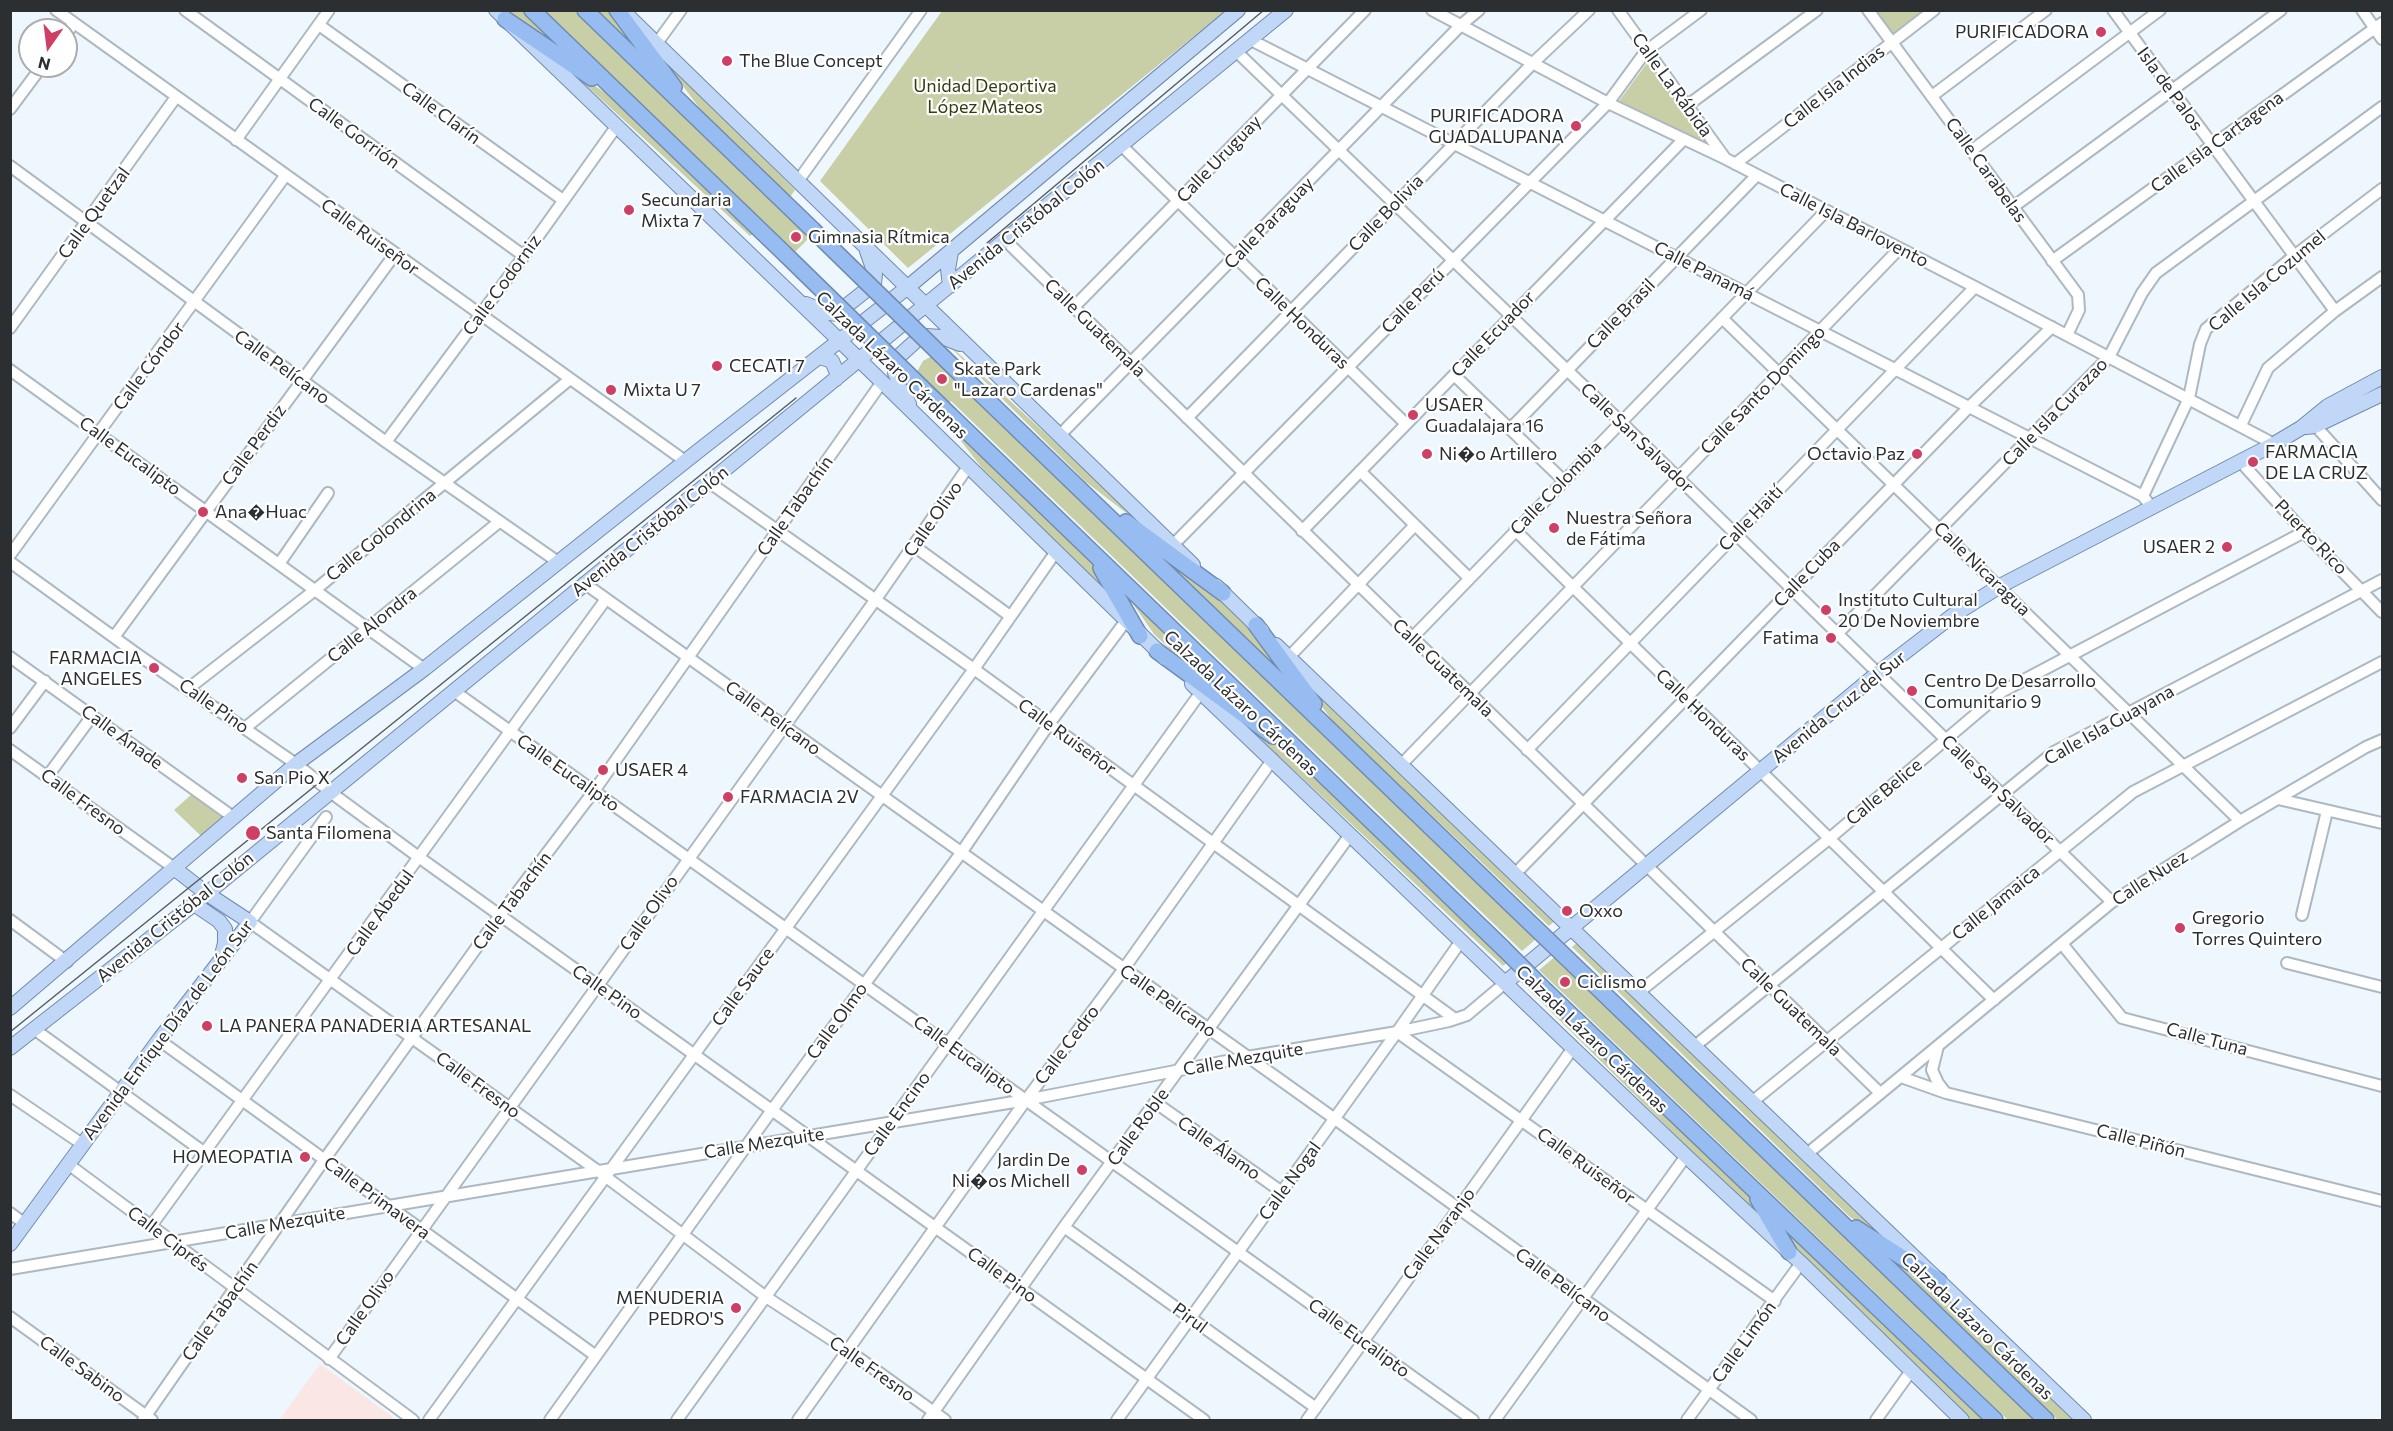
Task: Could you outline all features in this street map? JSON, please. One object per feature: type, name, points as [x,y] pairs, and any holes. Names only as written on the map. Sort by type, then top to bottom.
[{"type":"highway","name":"Calzada Lázaro Cárdenas","points":[[532,10],[1546,990],[1995,1420]]},
{"type":"highway","name":"Calzada Lázaro Cárdenas","points":[[585,10],[2046,1420]]},
{"type":"highway","points":[[617,10],[701,123]]},
{"type":"highway","points":[[501,15],[627,102]]},
{"type":"highway","points":[[1077,485],[1223,593]]},
{"type":"highway","points":[[1092,552],[1140,636]]},
{"type":"highway","points":[[1256,625],[1338,738]]},
{"type":"highway","points":[[1157,651],[1321,772]]},
{"type":"highway","points":[[1747,1181],[1789,1252]]},
{"type":"highway","points":[[1828,1210],[1939,1281]]},
{"type":"main road","name":"Calzada Lázaro Cárdenas","points":[[622,10],[1059,436],[2084,1420]]},
{"type":"main road","name":"Avenida Cristóbal Colón","points":[[10,1008],[67,962],[296,764],[424,669],[908,287],[1238,10]]},
{"type":"main road","name":"Avenida Cristóbal Colón","points":[[10,1048],[194,904],[1286,10]]},
{"type":"main road","name":"Calzada Lázaro Cárdenas","points":[[501,15],[840,341],[1125,622],[1273,759],[1686,1156],[1801,1263],[1962,1420]]},
{"type":"main road","points":[[796,299],[825,312],[840,313],[876,280],[866,247]]},
{"type":"main road","points":[[950,286],[948,269],[951,252]]},
{"type":"main road","points":[[912,412],[895,373],[897,358],[919,338],[926,336],[942,337],[970,348]]},
{"type":"main road","points":[[820,357],[832,361],[837,372],[836,379]]},
{"type":"main road","name":"Avenida Cruz del Sur","points":[[1505,983],[1878,673],[1952,616],[2000,586],[2274,444],[2309,424],[2359,388],[2382,377]]},
{"type":"main road","name":"Avenida Cruz del Sur","points":[[2309,424],[2382,394]]},
{"type":"main road","name":"Calle Fresno","points":[[174,868],[206,893],[250,922]]},
{"type":"main road","points":[[194,904],[219,921],[225,929],[225,943],[220,961]]},
{"type":"main road","name":"Avenida Enrique Díaz de León Sur","points":[[10,1244],[159,1040],[250,922]]},
{"type":"street","name":"Calle Gorrión","points":[[185,10],[524,256]]},
{"type":"street","points":[[236,140],[329,10]]},
{"type":"street","points":[[657,43],[681,10]]},
{"type":"street","points":[[798,181],[921,10]]},
{"type":"street","name":"Calle Uruguay","points":[[1073,308],[1365,10]]},
{"type":"street","name":"Calle Isla Barlovento","points":[[1432,10],[1608,103],[1731,162],[1975,287],[2274,444]]},
{"type":"street","name":"Calle Paraguay","points":[[1059,436],[1461,25],[1479,10]]},
{"type":"street","name":"Calle Bolivia","points":[[1187,418],[1534,62],[1588,10]]},
{"type":"street","name":"Calle La Rábida","points":[[1618,10],[1731,162]]},
{"type":"street","name":"Calle Perú","points":[[1173,545],[1608,103],[1647,51],[1701,10]]},
{"type":"street","points":[[1688,105],[1816,10]]},
{"type":"street","name":"Calle Carabelas","points":[[1868,10],[2078,295],[2079,310],[2067,335]]},
{"type":"street","name":"Calle Isla Indias","points":[[1731,162],[1934,10]]},
{"type":"street","points":[[1932,96],[2046,10]]},
{"type":"street","name":"Isla de Palos","points":[[2113,10],[2335,311]]},
{"type":"street","points":[[1971,151],[2160,10]]},
{"type":"street","points":[[2013,207],[2173,92],[2281,10]]},
{"type":"street","points":[[2362,10],[2379,26],[2382,39]]},
{"type":"street","name":"Calle Clarín","points":[[319,25],[563,200]]},
{"type":"street","name":"Calle Ruiseñor","points":[[78,26],[685,461]]},
{"type":"street","name":"Calle Isla Cartagena","points":[[2052,261],[2379,26]]},
{"type":"street","name":"Calle Panamá","points":[[1251,39],[2030,437],[2143,496],[2152,508]]},
{"type":"street","name":"Calle San Salvador","points":[[1237,52],[1621,422],[2112,902]]},
{"type":"street","points":[[10,110],[33,78]]},
{"type":"street","name":"Calle Quetzal","points":[[10,328],[176,97]]},
{"type":"street","name":"Calle Isla Curazao","points":[[1838,633],[2109,357],[2142,293],[2157,273],[2382,107]]},
{"type":"street","name":"Calle Codorniz","points":[[386,442],[616,127]]},
{"type":"street","name":"Calle Ecuador","points":[[1302,531],[1684,139]]},
{"type":"street","name":"Calle Honduras","points":[[1122,146],[1406,424]]},
{"type":"street","name":"Calle Pelícano","points":[[10,166],[386,442],[558,562]]},
{"type":"street","name":"Calle Brasil","points":[[1510,429],[1756,175]]},
{"type":"street","name":"Calle Cóndor","points":[[10,555],[285,176]]},
{"type":"street","name":"Calle Isla Cozumel","points":[[2143,496],[2189,398],[2200,344],[2206,329],[2294,256],[2382,189]]},
{"type":"street","name":"Calle Colombia","points":[[1412,638],[1826,211]]},
{"type":"street","name":"Calle Guatemala","points":[[1006,241],[1880,1093]]},
{"type":"street","name":"Calle Santo Domingo","points":[[1401,765],[1899,249]]},
{"type":"street","name":"Calle Perdiz","points":[[114,637],[395,254]]},
{"type":"street","points":[[2241,425],[2268,368],[2335,311],[2382,277]]},
{"type":"street","name":"Calle Haití","points":[[1527,750],[1975,287]]},
{"type":"street","name":"Calle Nicaragua","points":[[1722,318],[2240,821]]},
{"type":"street","name":"Calle Cuba","points":[[1515,874],[1969,406],[2052,327]]},
{"type":"street","name":"Calle Eucalipto","points":[[10,370],[424,669]]},
{"type":"street","points":[[2359,388],[2382,370]]},
{"type":"street","points":[[1454,375],[1563,480]]},
{"type":"street","name":"Calle Golondrina","points":[[189,688],[315,590],[570,379]]},
{"type":"street","name":"Calle Tabachín","points":[[147,1419],[324,1160],[500,915],[594,791],[882,382]]},
{"type":"street","points":[[2309,424],[2382,498]]},
{"type":"street","name":"Puerto Rico","points":[[2240,461],[2304,532],[2382,612]]},
{"type":"street","name":"Calle Olivo","points":[[329,1359],[876,600],[968,467]]},
{"type":"street","points":[[1360,471],[1469,578]]},
{"type":"street","name":"Calle Ruiseñor","points":[[710,483],[974,669],[1455,1019]]},
{"type":"street","points":[[279,564],[328,493]]},
{"type":"street","name":"Calle Alondra","points":[[245,728],[498,522]]},
{"type":"street","points":[[1289,657],[1415,525]]},
{"type":"street","name":"Calle Honduras","points":[[1515,530],[1994,1000]]},
{"type":"street","name":"Calle Belice","points":[[1639,992],[1830,838],[2003,691],[2304,532]]},
{"type":"street","points":[[914,546],[1010,616]]},
{"type":"street","name":"Calle Sauce","points":[[429,1420],[517,1300],[605,1172],[695,1054],[974,669],[1055,553]]},
{"type":"street","name":"Calle Pino","points":[[10,562],[296,764],[330,792],[597,986],[1204,1420]]},
{"type":"street","name":"Calle Isla Guayana","points":[[1695,1046],[2054,752],[2382,580]]},
{"type":"street","name":"Calle Pelícano","points":[[584,584],[1335,1119],[1751,1420]]},
{"type":"street","name":"Calle Abedul","points":[[151,1226],[511,733],[606,599]]},
{"type":"street","name":"Calle Olmo","points":[[550,1420],[960,853],[1049,724],[1125,622]]},
{"type":"street","name":"Calle Ánade","points":[[10,657],[233,817]]},
{"type":"street","name":"Calle Jamaica","points":[[1752,1102],[2133,792],[2382,662]]},
{"type":"street","points":[[10,728],[45,681]]},
{"type":"street","name":"Calle Eucalipto","points":[[454,691],[1473,1420]]},
{"type":"street","name":"Calle Encino","points":[[677,1420],[1201,692]]},
{"type":"street","points":[[47,777],[92,716]]},
{"type":"street","name":"Calle Nuez","points":[[1808,1154],[2063,945],[2112,902],[2240,821],[2366,747],[2382,740]]},
{"type":"street","name":"Calle Fresno","points":[[10,750],[174,868]]},
{"type":"street","name":"Calle Cedro","points":[[798,1420],[1273,759]]},
{"type":"street","points":[[2278,799],[2382,823]]},
{"type":"street","points":[[2302,915],[2327,811]]},
{"type":"street","name":"Avenida Enrique Díaz de León Sur","points":[[250,922],[326,817]]},
{"type":"street","name":"Calle Roble","points":[[931,1417],[1064,1227],[1350,835]]},
{"type":"street","points":[[10,920],[67,962]]},
{"type":"street","name":"Calle Fresno","points":[[250,922],[509,1107],[605,1172],[766,1297],[849,1351],[931,1417],[945,1420]]},
{"type":"street","name":"Calle Nogal","points":[[1117,1420],[1461,941]]},
{"type":"street","name":"Calle Tuna","points":[[2063,945],[2122,1018],[2382,1086]]},
{"type":"street","points":[[2287,963],[2382,987]]},
{"type":"street","name":"Calle Mezquite","points":[[10,1269],[605,1172],[1026,1100],[1247,1057],[1397,1032],[1455,1019],[1480,1006],[1505,983]]},
{"type":"street","points":[[34,1029],[205,1153]]},
{"type":"street","name":"Calle Ruiseñor","points":[[1397,1032],[1775,1301]]},
{"type":"street","name":"Calle Primavera","points":[[159,1040],[596,1356]]},
{"type":"street","points":[[1938,1046],[1932,1070],[1946,1093]]},
{"type":"street","name":"Calle Naranjo","points":[[1307,1420],[1573,1048]]},
{"type":"street","name":"Calle Piñón","points":[[1901,1077],[1946,1093],[2382,1201]]},
{"type":"street","points":[[10,1095],[82,1144]]},
{"type":"street","name":"Calle Álamo","points":[[1156,1103],[1282,1192]]},
{"type":"street","points":[[1495,1420],[1686,1156]]},
{"type":"street","name":"Calle Ciprés","points":[[68,1164],[413,1420]]},
{"type":"street","points":[[10,1213],[25,1224]]},
{"type":"street","name":"Pirul","points":[[1064,1227],[1316,1408]]},
{"type":"street","name":"Calle Limón","points":[[1687,1420],[1801,1263]]},
{"type":"street","name":"Calle Sabino","points":[[10,1317],[147,1419]]},
{"type":"street","points":[[1876,1420],[1911,1371]]},
{"type":"shaded area","points":[[320,1364],[393,1417],[390,1420],[279,1420]]},
{"type":"green space","points":[[509,11],[525,11],[581,65]]},
{"type":"green space","points":[[542,11],[575,11],[810,237],[794,253]]},
{"type":"green space","points":[[594,11],[610,11],[656,72]]},
{"type":"green space","name":"Unidad Deportiva López Mateos","points":[[942,11],[1225,11],[908,268],[820,181]]},
{"type":"green space","points":[[1874,11],[1927,11],[1894,36]]},
{"type":"green space","points":[[658,53],[795,190],[790,197],[707,118]]},
{"type":"green space","points":[[1647,63],[1707,144],[1619,101]]},
{"type":"green space","points":[[564,65],[622,104],[755,232],[750,236]]},
{"type":"green space","points":[[933,330],[1164,542],[1086,482]]},
{"type":"green space","points":[[946,348],[974,376],[962,390],[964,388],[1536,939],[1522,951],[951,401],[940,411],[911,382],[923,361]]},
{"type":"green space","points":[[936,409],[1089,558],[1108,594],[982,468]]},
{"type":"green space","points":[[1152,546],[1224,598],[1251,624],[1294,686]]},
{"type":"green space","points":[[1115,578],[1254,713],[1201,679],[1154,634]]},
{"type":"green space","points":[[1288,661],[1556,920],[1549,926],[1334,723]]},
{"type":"green space","points":[[1235,715],[1321,776],[1508,962],[1503,966]]},
{"type":"green space","points":[[192,794],[223,816],[201,836],[174,810]]},
{"type":"green space","points":[[1579,941],[1908,1256],[1850,1217],[1572,947]]},
{"type":"green space","points":[[1556,956],[2036,1420],[2008,1420],[1539,970]]},
{"type":"green space","points":[[1526,977],[1742,1181],[1768,1227],[1520,981]]},
{"type":"green space","points":[[1770,1207],[1991,1420],[1972,1420],[1794,1250]]},
{"type":"green space","points":[[1875,1243],[1937,1285],[2078,1420],[2058,1420]]},
{"type":"tram line","points":[[987,243],[1264,10]]},
{"type":"tram line","points":[[10,1032],[796,398]]},
{"type":"place","name":"PURIFICADORA","points":[[2101,32]]},
{"type":"place","name":"The Blue Concept","points":[[727,61]]},
{"type":"place","name":"PURIFICADORA GUADALUPANA","points":[[1576,126]]},
{"type":"place","name":"Secundaria Mixta 7","points":[[629,210]]},
{"type":"place","name":"Gimnasia Rítmica","points":[[796,237]]},
{"type":"place","name":"CECATI 7","points":[[717,366]]},
{"type":"place","name":"Skate Park \"Lazaro Cardenas\"","points":[[942,379]]},
{"type":"place","name":"Mixta U 7","points":[[611,390]]},
{"type":"place","name":"USAER Guadalajara 16","points":[[1413,415]]},
{"type":"place","name":"Ni�o Artillero","points":[[1427,454]]},
{"type":"place","name":"Octavio Paz","points":[[1917,454]]},
{"type":"place","name":"FARMACIA DE LA CRUZ","points":[[2253,462]]},
{"type":"place","name":"Ana�Huac","points":[[203,512]]},
{"type":"place","name":"Nuestra Señora de Fátima","points":[[1554,528]]},
{"type":"place","name":"USAER 2","points":[[2227,547]]},
{"type":"place","name":"Instituto Cultural 20 De Noviembre","points":[[1826,610]]},
{"type":"place","name":"Fatima","points":[[1831,638]]},
{"type":"place","name":"FARMACIA ANGELES","points":[[154,668]]},
{"type":"place","name":"Centro De Desarrollo Comunitario 9","points":[[1912,691]]},
{"type":"place","name":"USAER 4","points":[[603,770]]},
{"type":"place","name":"San Pio X","points":[[242,778]]},
{"type":"place","name":"FARMACIA 2V","points":[[728,797]]},
{"type":"place","name":"Santa Filomena","points":[[253,833]]},
{"type":"place","name":"Oxxo","points":[[1567,911]]},
{"type":"place","name":"Gregorio Torres Quintero","points":[[2180,928]]},
{"type":"place","name":"Ciclismo","points":[[1565,982]]},
{"type":"place","name":"LA PANERA PANADERIA ARTESANAL","points":[[207,1026]]},
{"type":"place","name":"HOMEOPATIA","points":[[305,1157]]},
{"type":"place","name":"Jardin De Ni�os Michell","points":[[1082,1170]]},
{"type":"place","name":"MENUDERIA PEDRO'S","points":[[736,1308]]}]
